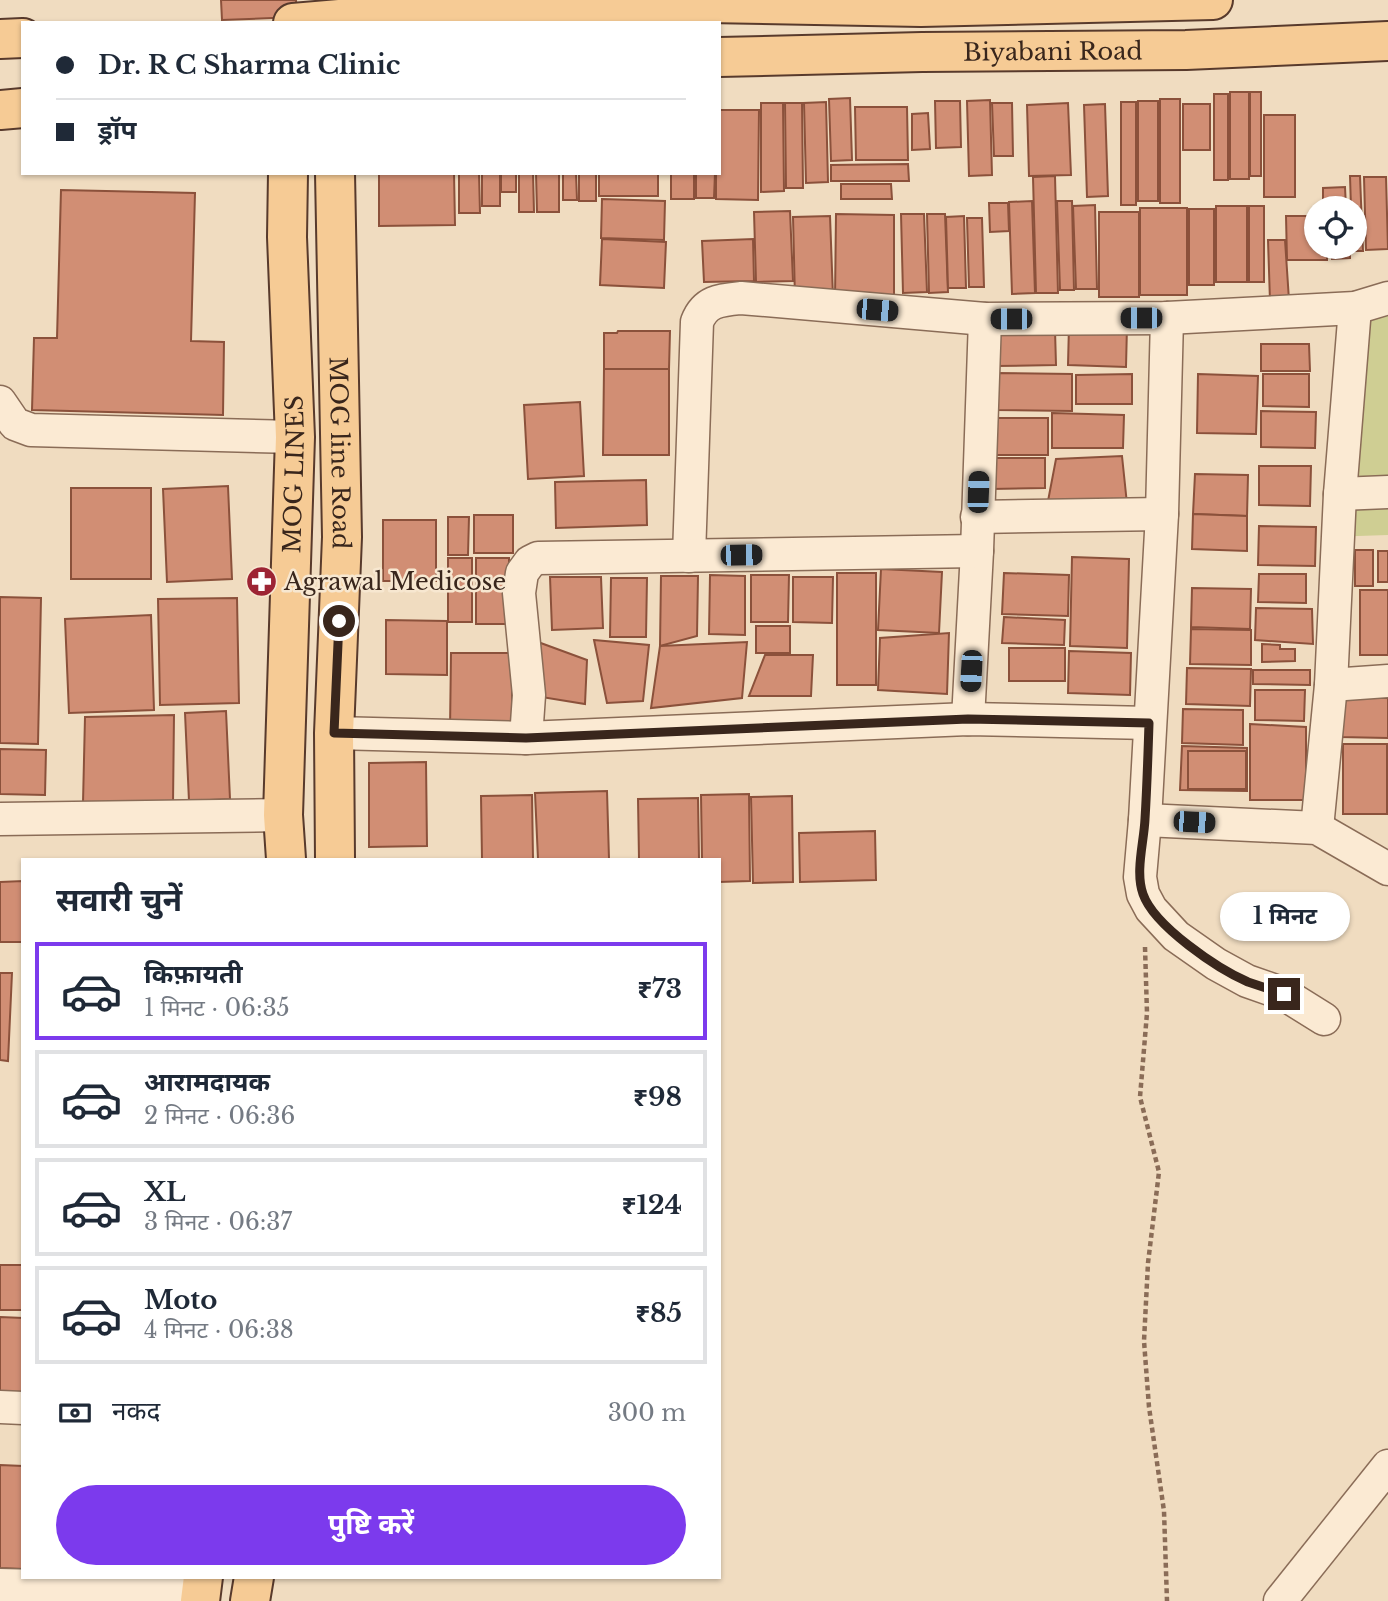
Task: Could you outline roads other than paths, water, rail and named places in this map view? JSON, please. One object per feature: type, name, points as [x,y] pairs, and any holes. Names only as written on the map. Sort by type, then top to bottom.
[{"type":"main road","name":"Biyabani Road","points":[[326,21],[385,15],[675,12],[921,3],[1213,0]]},
{"type":"main road","points":[[0,39],[21,38]]},
{"type":"main road","name":"Biyabani Road","points":[[721,57],[1186,50],[1388,41]]},
{"type":"main road","points":[[0,110],[21,108]]},
{"type":"main road","name":"MOG LINES","points":[[286,858],[283,816],[295,437],[287,237],[288,175]]},
{"type":"main road","name":"MOG line Road","points":[[335,175],[342,537],[334,733],[335,858]]},
{"type":"main road","points":[[250,1601],[254,1579]]},
{"type":"street","points":[[689,556],[697,322],[701,312],[709,304],[741,298],[985,319],[1167,318],[1355,308],[1388,299]]},
{"type":"street","points":[[1317,828],[1331,685],[1340,494],[1355,308]]},
{"type":"street","points":[[1167,318],[1162,514],[1140,877],[1143,894],[1151,909],[1176,936],[1216,964],[1247,981],[1284,994],[1324,1020]]},
{"type":"street","points":[[968,719],[985,319]]},
{"type":"street","points":[[0,402],[15,424],[31,430],[295,437]]},
{"type":"street","points":[[1340,494],[1388,492]]},
{"type":"street","points":[[977,517],[1162,514]]},
{"type":"street","points":[[526,738],[529,695],[519,593],[522,573],[530,562],[538,558],[977,551]]},
{"type":"street","points":[[1331,685],[1388,681]]},
{"type":"street","points":[[334,733],[526,738],[968,719],[1149,723]]},
{"type":"street","points":[[0,819],[283,816]]},
{"type":"street","points":[[1145,820],[1317,828],[1388,869]]},
{"type":"street","points":[[0,1407],[21,1408]]},
{"type":"street","points":[[1280,1601],[1388,1466]]},
{"type":"street","points":[[0,1585],[202,1589]]},
{"type":"place","name":"Agrawal Medicose","points":[[261,581]]}]
